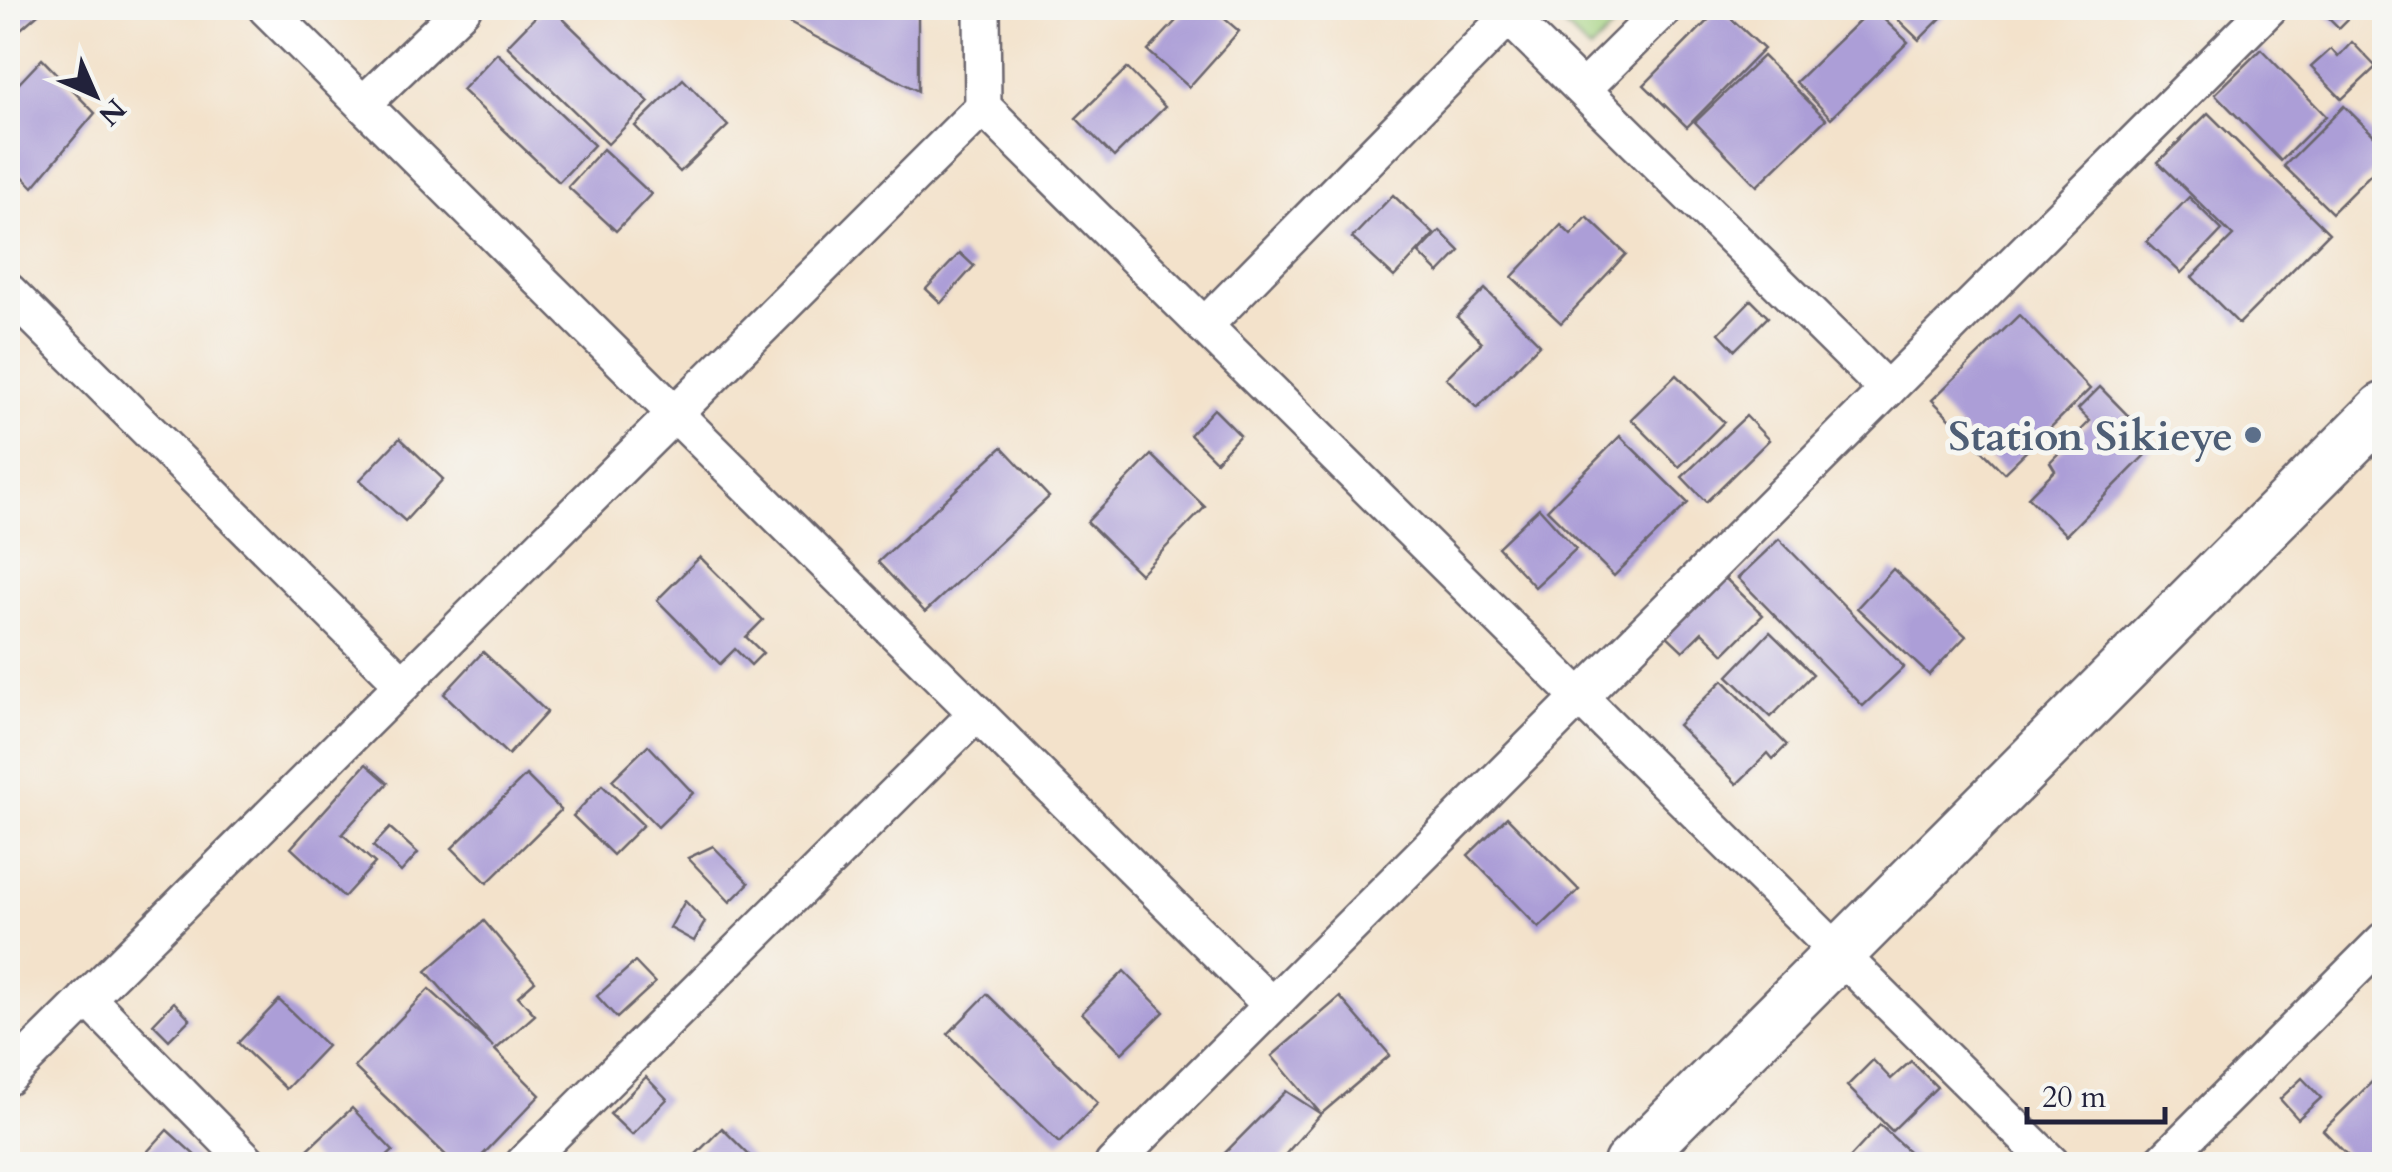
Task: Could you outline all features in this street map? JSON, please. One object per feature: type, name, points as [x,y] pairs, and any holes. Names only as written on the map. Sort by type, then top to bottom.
[{"type":"street","points":[[266,8],[1272,1005]]},
{"type":"street","points":[[363,104],[463,8]]},
{"type":"street","points":[[8,1077],[982,107],[982,8]]},
{"type":"street","points":[[1583,90],[1665,8]]},
{"type":"street","points":[[1113,1164],[2269,8]]},
{"type":"street","points":[[1204,326],[1504,12],[1887,390]]},
{"type":"street","points":[[982,107],[2052,1164]]},
{"type":"street","points":[[8,292],[403,684]]},
{"type":"street","points":[[1629,1164],[2384,408]]},
{"type":"street","points":[[524,1164],[977,713]]},
{"type":"street","points":[[2160,1164],[2384,940]]},
{"type":"street","points":[[87,998],[250,1164]]},
{"type":"green space","points":[[1546,8],[1633,8],[1590,51]]},
{"type":"building","points":[[8,8],[45,8],[15,34],[8,21]]},
{"type":"building","points":[[544,8],[552,8],[649,102],[608,144],[507,46]]},
{"type":"building","points":[[761,8],[918,8],[918,91]]},
{"type":"building","points":[[1188,8],[1212,8],[1239,31],[1189,87],[1148,51]]},
{"type":"building","points":[[1720,8],[1764,49],[1687,127],[1644,85]]},
{"type":"building","points":[[1872,8],[1908,42],[1831,118],[1796,82]]},
{"type":"building","points":[[1886,8],[1951,8],[1919,40]]},
{"type":"building","points":[[2319,8],[2359,8],[2339,28]]},
{"type":"building","points":[[2352,42],[2376,67],[2342,99],[2311,67],[2331,49],[2338,57]]},
{"type":"building","points":[[2261,49],[2326,116],[2281,161],[2215,94]]},
{"type":"building","points":[[497,53],[594,145],[559,182],[462,90]]},
{"type":"building","points":[[1763,56],[1826,119],[1757,186],[1695,122]]},
{"type":"building","points":[[42,59],[95,113],[33,187],[8,161],[8,95]]},
{"type":"building","points":[[1127,68],[1165,107],[1114,157],[1076,118]]},
{"type":"building","points":[[683,79],[728,126],[680,172],[635,126]]},
{"type":"building","points":[[2344,106],[2384,145],[2384,161],[2332,213],[2284,166]]},
{"type":"building","points":[[2208,113],[2329,233],[2239,324],[2192,277],[2233,236],[2158,162]]},
{"type":"building","points":[[603,149],[651,194],[616,231],[568,187]]},
{"type":"building","points":[[1393,195],[1434,234],[1394,277],[1352,238]]},
{"type":"building","points":[[2189,197],[2222,230],[2181,273],[2147,241]]},
{"type":"building","points":[[1587,217],[1626,254],[1561,323],[1512,277],[1561,225],[1571,235]]},
{"type":"building","points":[[1440,231],[1460,251],[1439,273],[1419,253]]},
{"type":"building","points":[[960,253],[974,266],[941,303],[926,289]]},
{"type":"building","points":[[1485,289],[1540,344],[1477,408],[1446,378],[1482,342],[1457,317]]},
{"type":"building","points":[[1751,300],[1768,317],[1735,350],[1719,333]]},
{"type":"building","points":[[2019,315],[2090,389],[2004,473],[1932,400]]},
{"type":"building","points":[[1676,375],[1724,422],[1679,467],[1631,419]]},
{"type":"building","points":[[2100,387],[2156,444],[2066,535],[2028,497],[2055,470],[2050,462],[2090,421],[2078,409]]},
{"type":"building","points":[[1214,409],[1240,435],[1216,461],[1190,435]]},
{"type":"building","points":[[1746,416],[1769,440],[1706,502],[1682,477]]},
{"type":"building","points":[[1620,436],[1688,503],[1614,576],[1547,510]]},
{"type":"building","points":[[400,438],[443,479],[405,521],[360,480]]},
{"type":"building","points":[[1002,447],[1049,497],[925,612],[878,562]]},
{"type":"building","points":[[1151,455],[1205,507],[1140,574],[1087,522]]},
{"type":"building","points":[[1539,508],[1576,549],[1535,587],[1498,547]]},
{"type":"building","points":[[1779,539],[1904,667],[1863,706],[1738,578]]},
{"type":"building","points":[[700,557],[763,620],[746,637],[763,653],[751,665],[735,649],[720,664],[657,600]]},
{"type":"building","points":[[1893,569],[1966,636],[1929,675],[1857,608]]},
{"type":"building","points":[[1722,575],[1763,615],[1724,654],[1702,632],[1683,651],[1664,633]]},
{"type":"building","points":[[1770,632],[1813,674],[1771,717],[1728,676]]},
{"type":"building","points":[[483,652],[547,712],[508,755],[444,694]]},
{"type":"building","points":[[1723,680],[1787,745],[1773,759],[1768,753],[1737,784],[1678,725]]},
{"type":"building","points":[[648,745],[693,793],[658,827],[612,780]]},
{"type":"building","points":[[366,764],[388,783],[342,834],[375,863],[344,897],[291,848]]},
{"type":"building","points":[[526,775],[561,810],[487,883],[452,848]]},
{"type":"building","points":[[602,785],[643,825],[613,855],[573,816]]},
{"type":"building","points":[[1507,817],[1579,890],[1539,928],[1468,855]]},
{"type":"building","points":[[390,828],[418,853],[401,872],[373,846]]},
{"type":"building","points":[[713,846],[749,883],[730,902],[688,858]]},
{"type":"building","points":[[685,901],[705,922],[694,941],[670,928]]},
{"type":"building","points":[[484,921],[535,981],[518,996],[535,1015],[495,1050],[540,1095],[474,1164],[455,1164],[354,1067],[429,989],[493,1047],[426,971]]},
{"type":"building","points":[[635,962],[655,983],[617,1018],[597,996]]},
{"type":"building","points":[[1124,971],[1164,1012],[1122,1053],[1082,1013]]},
{"type":"building","points":[[987,994],[1098,1103],[1059,1143],[948,1034]]},
{"type":"building","points":[[1340,997],[1390,1055],[1321,1114],[1272,1056]]},
{"type":"building","points":[[279,1000],[327,1046],[286,1089],[238,1043]]},
{"type":"building","points":[[174,1002],[190,1019],[169,1040],[153,1024]]},
{"type":"building","points":[[1873,1060],[1891,1079],[1911,1061],[1937,1087],[1892,1131],[1847,1086]]},
{"type":"building","points":[[2384,1070],[2384,1147],[2367,1164],[2356,1164],[2323,1130]]},
{"type":"building","points":[[646,1077],[667,1099],[632,1135],[610,1114]]},
{"type":"building","points":[[2302,1078],[2321,1098],[2298,1119],[2280,1099]]},
{"type":"building","points":[[1286,1091],[1321,1114],[1277,1164],[1214,1164]]},
{"type":"building","points":[[352,1108],[393,1151],[379,1164],[319,1164],[306,1151]]},
{"type":"building","points":[[1880,1125],[1921,1163],[1924,1160],[1929,1164],[1844,1164]]},
{"type":"building","points":[[722,1128],[758,1164],[686,1164]]},
{"type":"building","points":[[167,1130],[198,1158],[192,1164],[138,1162]]},
{"type":"place","name":"Station Sikieye","points":[[2253,435]]}]
